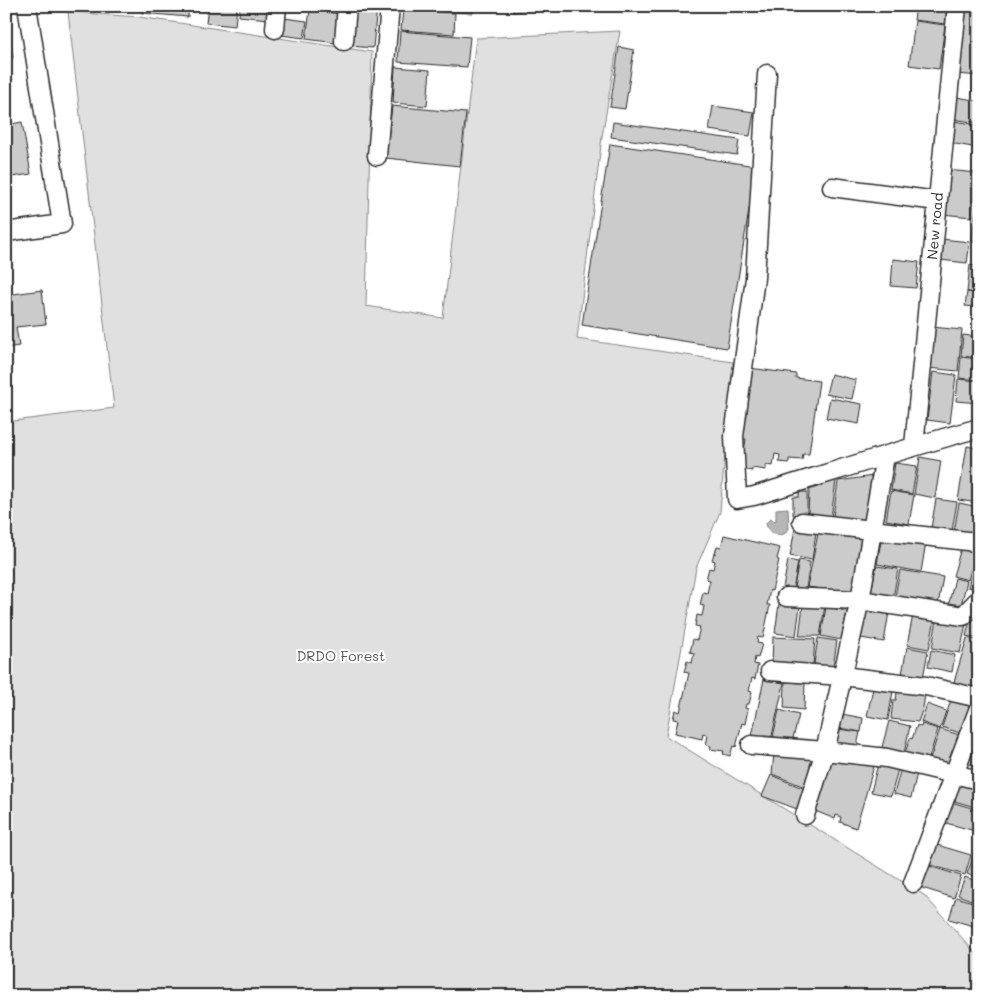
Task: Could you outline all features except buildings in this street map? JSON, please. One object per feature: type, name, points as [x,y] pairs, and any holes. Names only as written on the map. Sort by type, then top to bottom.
[{"type":"street","points":[[6,232],[62,224],[27,6]]},
{"type":"street","points":[[275,29],[277,6]]},
{"type":"street","points":[[344,41],[347,6]]},
{"type":"street","points":[[377,156],[390,6]]},
{"type":"street","name":"New road","points":[[914,446],[957,6]]},
{"type":"street","points":[[767,74],[755,278],[734,436],[736,499],[754,496],[914,446],[979,428]]},
{"type":"street","points":[[832,187],[937,201]]},
{"type":"street","points":[[805,815],[825,751],[860,600],[885,456]]},
{"type":"street","points":[[802,522],[976,542]]},
{"type":"street","points":[[786,597],[860,600],[963,616],[979,598]]},
{"type":"street","points":[[770,671],[842,676],[926,686],[979,698]]},
{"type":"street","points":[[913,883],[979,708]]},
{"type":"street","points":[[751,745],[887,758],[979,780]]},
{"type":"green space","name":"DRDO Forest","points":[[68,12],[139,17],[372,52],[366,306],[443,318],[476,38],[620,31],[602,137],[577,339],[733,362],[720,512],[696,568],[666,736],[924,895],[979,957],[979,996],[6,996],[6,422],[114,408]]},
{"type":"shaded area","points":[[788,508],[789,529],[784,534],[772,533],[766,523],[770,519],[776,521],[776,509]]}]
